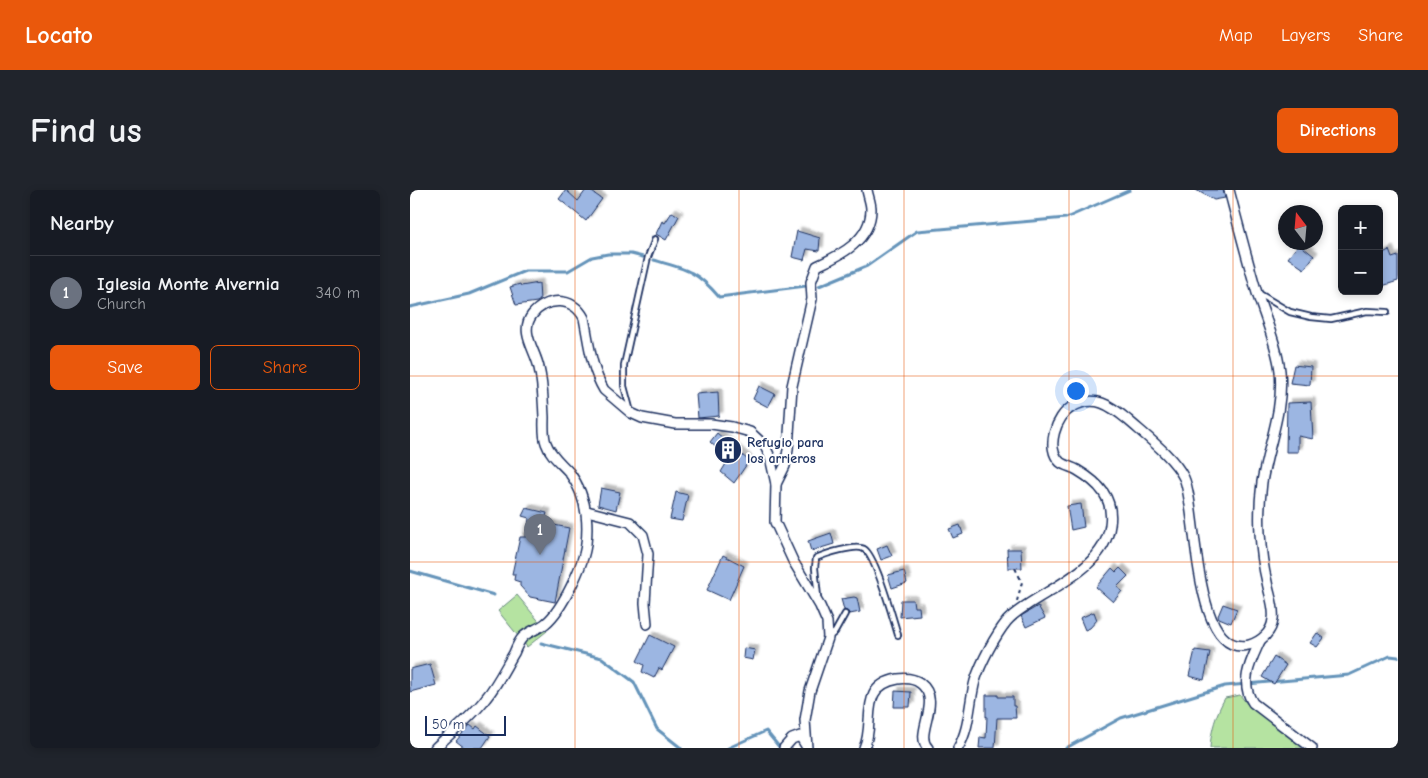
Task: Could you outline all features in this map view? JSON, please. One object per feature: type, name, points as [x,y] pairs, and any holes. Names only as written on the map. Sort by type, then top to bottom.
[{"type":"street","points":[[776,484],[785,466],[788,450],[792,386],[812,299],[810,282],[817,266],[845,253],[866,231],[871,209],[867,190]]},
{"type":"street","points":[[1229,190],[1280,370],[1280,404],[1262,483],[1260,530],[1273,620],[1269,632],[1260,641],[1247,672],[1246,688],[1253,703],[1272,715],[1312,748]]},
{"type":"street","points":[[435,748],[475,712],[487,698],[523,637],[546,623],[563,601],[578,570],[586,545],[587,511],[582,494],[570,473],[551,453],[546,443],[543,389],[539,366],[526,331],[527,321],[536,310],[547,303],[557,300],[578,308],[584,318],[592,362],[601,386],[631,413],[642,418],[675,424],[732,426],[750,432],[765,446],[770,457],[776,484],[775,522],[793,561],[820,606],[827,622],[828,638],[810,691],[805,720],[807,748]]},
{"type":"street","points":[[958,748],[968,723],[975,681],[989,650],[1008,620],[1048,591],[1086,567],[1102,548],[1110,526],[1110,506],[1102,488],[1089,477],[1060,462],[1054,446],[1054,438],[1059,420],[1070,408],[1091,400],[1096,400],[1116,410],[1175,464],[1189,491],[1201,585],[1215,627],[1224,640],[1237,646],[1248,646],[1260,641]]},
{"type":"street","points":[[587,511],[630,522],[642,535],[648,554],[644,603],[647,624]]},
{"type":"street","points":[[864,748],[867,742],[870,708],[874,693],[885,682],[911,678],[922,685],[930,704],[924,740],[928,748]]},
{"type":"street","points":[[785,747],[792,739],[800,736],[807,748]]},
{"type":"lane","points":[[631,413],[624,386],[624,365],[648,258],[655,239]]},
{"type":"lane","points":[[1257,292],[1290,312],[1311,317],[1331,318],[1368,311],[1388,312]]},
{"type":"lane","points":[[820,606],[815,568],[816,558],[854,547],[862,547],[867,550],[875,564],[898,634]]},
{"type":"lane","points":[[828,638],[835,632],[844,614]]},
{"type":"path","points":[[1012,617],[1022,582],[1015,568]]},
{"type":"green space","points":[[517,595],[547,631],[527,647],[498,611]]},
{"type":"green space","points":[[1240,695],[1248,705],[1307,748],[1210,748],[1214,722],[1225,698]]},
{"type":"building","points":[[566,190],[578,201],[586,190],[602,199],[586,221],[559,199]]},
{"type":"building","points":[[1196,190],[1223,190],[1225,198],[1214,200]]},
{"type":"building","points":[[672,212],[679,216],[666,240],[656,234],[662,221],[665,223]]},
{"type":"building","points":[[797,231],[820,238],[819,251],[807,249],[804,260],[792,257]]},
{"type":"building","points":[[1294,250],[1306,250],[1314,256],[1304,269],[1288,258]]},
{"type":"building","points":[[1389,250],[1392,258],[1398,256],[1398,281],[1383,286],[1383,253]]},
{"type":"building","points":[[539,283],[540,300],[516,305],[510,287],[520,284],[521,286]]},
{"type":"building","points":[[1294,365],[1311,367],[1310,385],[1290,383]]},
{"type":"building","points":[[759,386],[775,394],[768,407],[753,399]]},
{"type":"building","points":[[718,392],[719,416],[698,418],[696,394]]},
{"type":"building","points":[[1311,402],[1313,439],[1298,436],[1298,452],[1286,452],[1287,403]]},
{"type":"building","name":"Refugio para los arrieros","points":[[717,433],[749,461],[734,483],[721,472],[729,459],[710,442]]},
{"type":"building","points":[[601,488],[620,492],[616,510],[598,505]]},
{"type":"building","points":[[676,492],[688,495],[682,521],[670,519]]},
{"type":"building","points":[[1081,504],[1084,527],[1071,530],[1067,506]]},
{"type":"building","points":[[526,508],[547,513],[544,523],[569,528],[555,602],[530,597],[520,586],[520,582],[514,580],[515,574],[512,574],[520,537],[526,537],[528,528],[529,518],[522,516]]},
{"type":"building","points":[[960,525],[963,534],[953,538],[949,529]]},
{"type":"building","points":[[831,533],[834,544],[811,551],[808,541]]},
{"type":"building","points":[[887,545],[892,556],[881,560],[877,549]]},
{"type":"building","points":[[1007,549],[1021,549],[1022,568],[1008,568]]},
{"type":"building","points":[[723,555],[744,566],[729,600],[707,590]]},
{"type":"building","points":[[1112,568],[1116,572],[1120,568],[1128,576],[1117,587],[1122,591],[1113,602],[1096,587]]},
{"type":"building","points":[[904,571],[907,583],[892,588],[888,575]]},
{"type":"building","points":[[857,598],[860,612],[850,614],[844,610],[841,599]]},
{"type":"building","points":[[901,600],[913,600],[914,607],[919,607],[920,615],[900,617]]},
{"type":"building","points":[[1223,604],[1237,609],[1231,623],[1218,616]]},
{"type":"building","points":[[1038,606],[1045,618],[1026,627],[1021,616]]},
{"type":"building","points":[[1094,612],[1097,620],[1090,628],[1085,630],[1080,618]]},
{"type":"building","points":[[1317,633],[1324,638],[1317,647],[1310,643]]},
{"type":"building","points":[[650,635],[674,647],[662,670],[659,668],[654,678],[642,672],[644,665],[637,661]]},
{"type":"building","points":[[744,648],[755,650],[753,660],[743,658]]},
{"type":"building","points":[[1195,650],[1210,652],[1204,680],[1189,676]]},
{"type":"building","points":[[1274,657],[1286,665],[1274,684],[1262,677]]},
{"type":"building","points":[[430,664],[436,685],[410,692],[410,669]]},
{"type":"building","points":[[895,691],[911,692],[910,707],[894,707]]},
{"type":"building","points":[[986,695],[1013,697],[1013,706],[1015,706],[1016,718],[997,718],[995,748],[979,748],[980,737],[986,738]]},
{"type":"building","points":[[470,725],[475,729],[477,726],[490,736],[482,748],[465,748],[456,741]]},
{"type":"waterway","points":[[819,286],[867,266],[917,231],[1066,218],[1130,190]]},
{"type":"waterway","points":[[410,307],[469,294],[525,271],[568,271],[592,257],[608,254],[631,254],[643,257]]},
{"type":"waterway","points":[[654,260],[690,272],[711,288],[719,297],[806,286]]},
{"type":"waterway","points":[[410,571],[494,595]]},
{"type":"waterway","points":[[541,643],[602,658],[634,682],[657,729],[681,748]]},
{"type":"waterway","points":[[1066,748],[1121,718],[1225,686],[1349,675],[1390,656],[1398,657]]},
{"type":"waterway","points":[[728,748],[766,731],[780,748]]},
{"type":"place","name":"Refugio para los arrieros","points":[[728,450]]},
{"type":"place","name":"Iglesia Monte Alvernia","points":[[540,555]]}]
